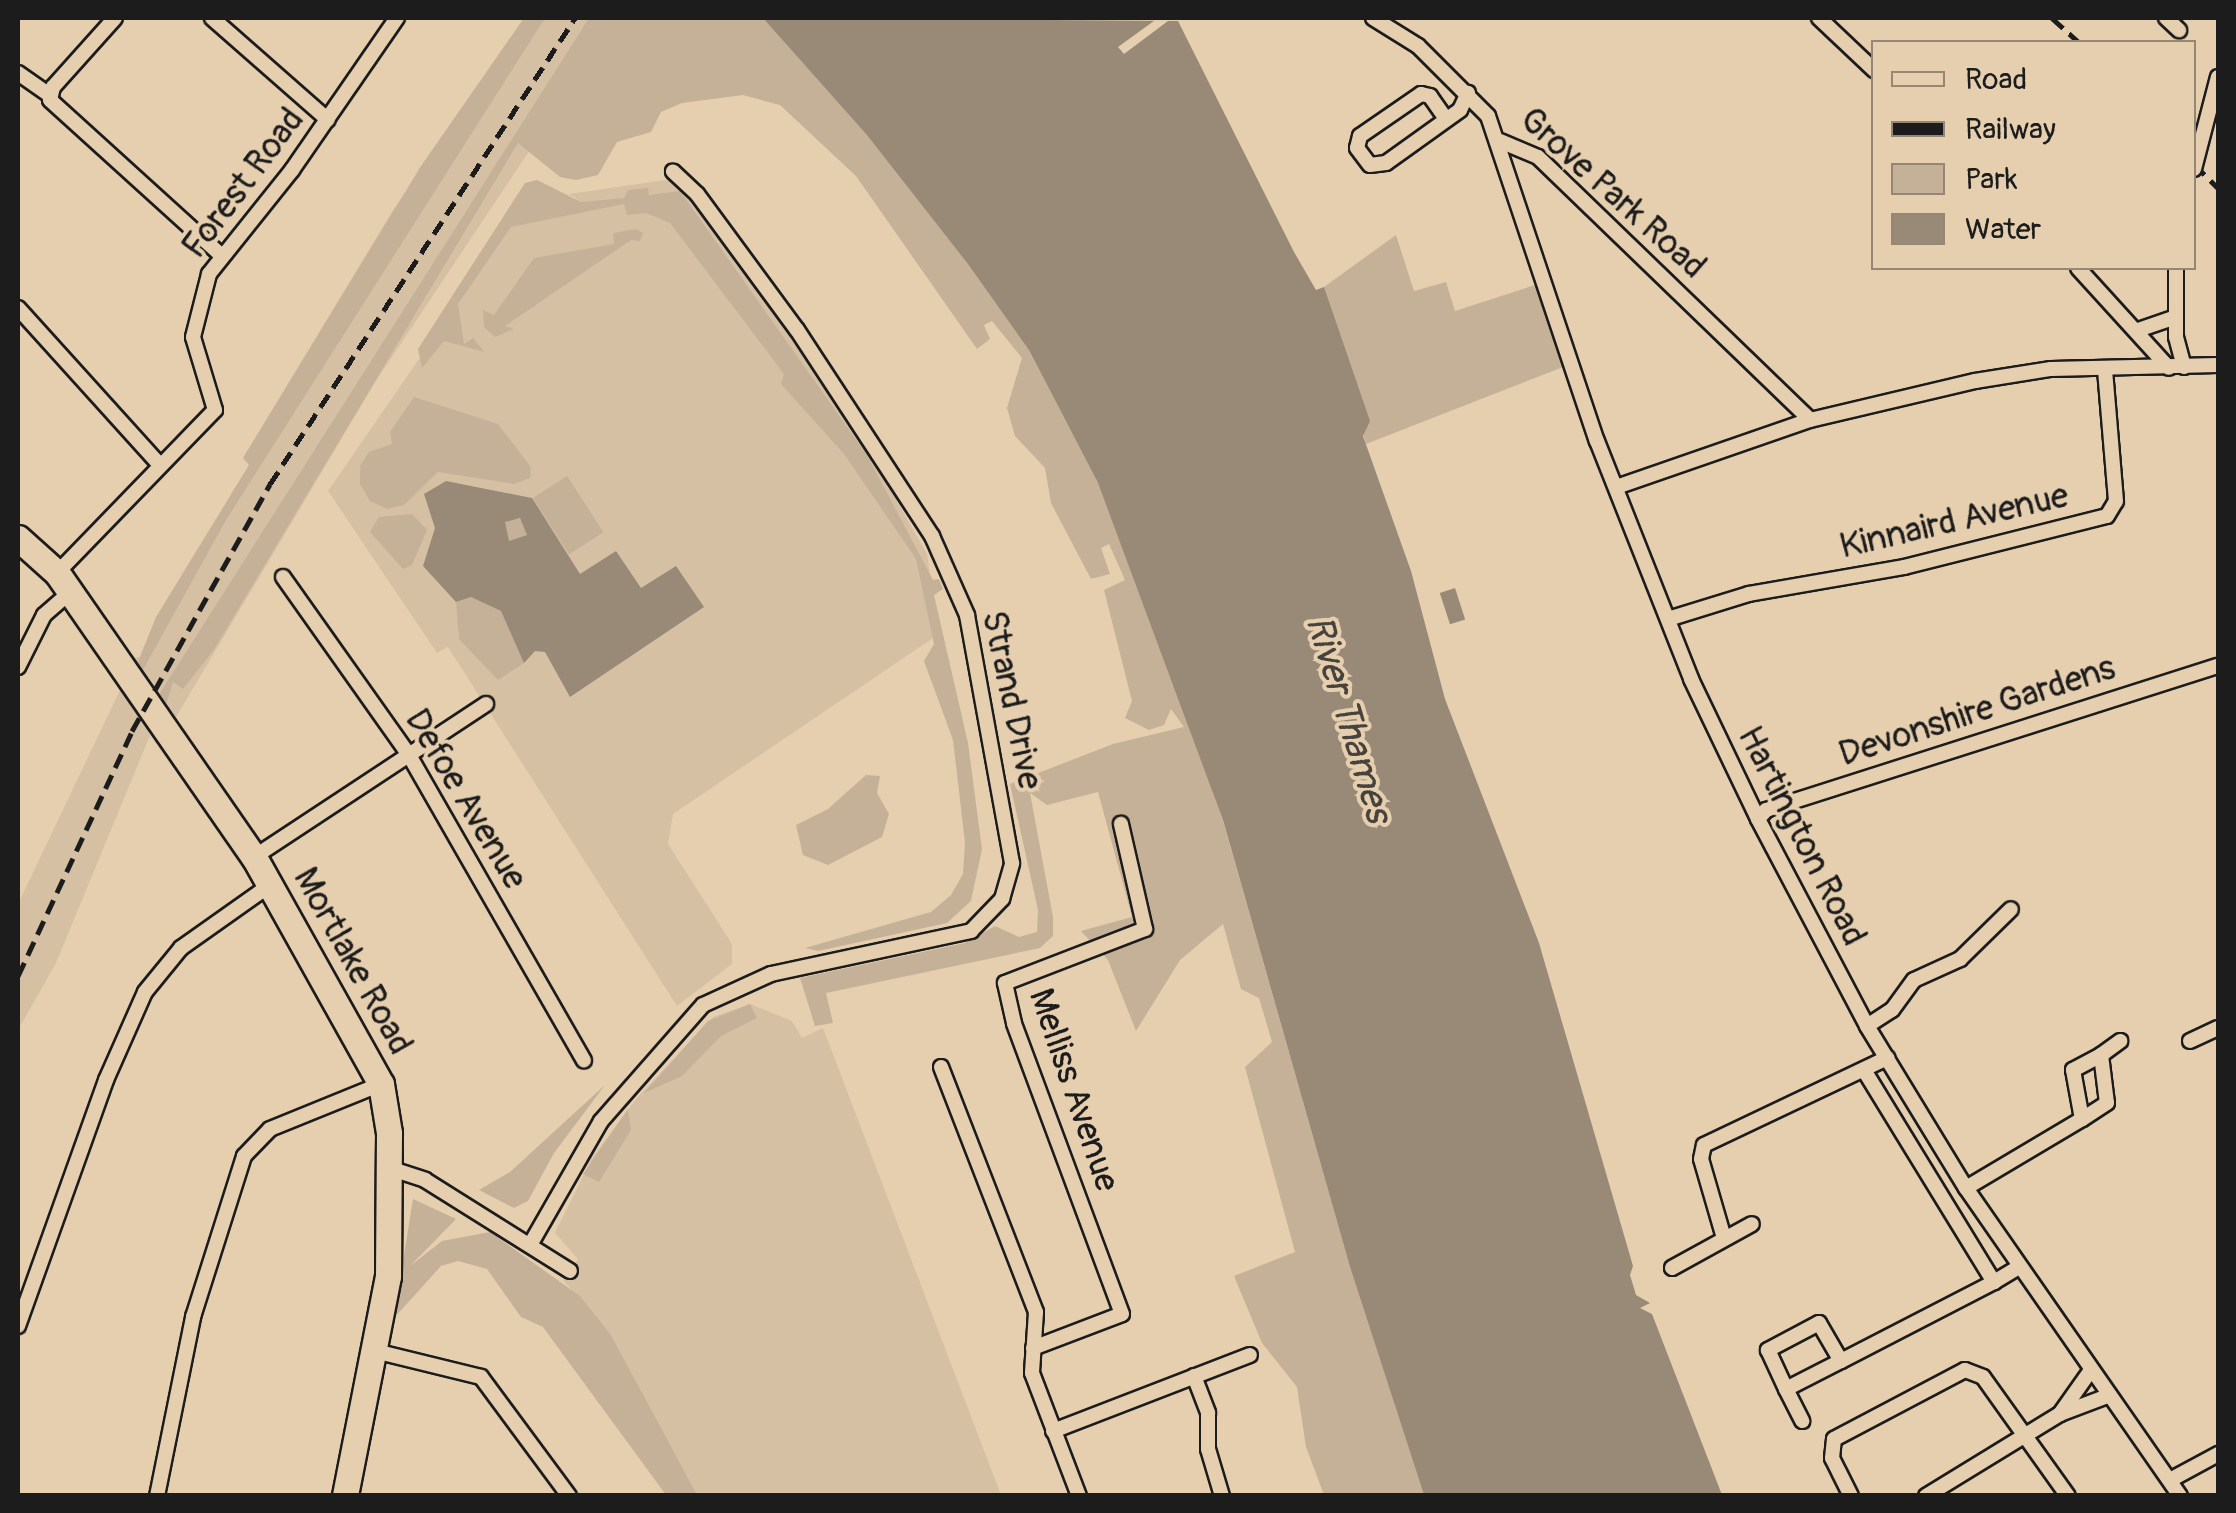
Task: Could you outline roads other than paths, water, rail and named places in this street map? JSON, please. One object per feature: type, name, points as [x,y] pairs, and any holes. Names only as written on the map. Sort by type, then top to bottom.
[{"type":"highway","name":"Mortlake Road","points":[[18,538],[63,583],[173,731],[254,856],[381,1084],[389,1168],[388,1276],[344,1496]]},
{"type":"street","points":[[49,95],[115,18]]},
{"type":"street","points":[[212,18],[328,120]]},
{"type":"street","name":"Forest Road","points":[[18,666],[63,583],[159,464],[215,410],[193,336],[198,299],[222,256],[328,120],[397,18]]},
{"type":"street","name":"Grove Park Road","points":[[1374,18],[1418,46],[1468,93],[1500,141],[1538,157],[1810,420]]},
{"type":"street","points":[[1818,18],[1871,67]]},
{"type":"street","points":[[2166,18],[2179,30]]},
{"type":"street","points":[[18,72],[49,95],[222,256]]},
{"type":"street","points":[[2196,162],[2218,76]]},
{"type":"street","points":[[1446,120],[1430,96],[1421,94],[1360,136],[1356,148],[1370,165],[1386,163],[1446,120],[1468,93]]},
{"type":"street","name":"Hartington Road","points":[[1500,141],[1511,198],[1668,619],[1758,819],[1867,1026],[1966,1188],[2180,1496]]},
{"type":"street","name":"Strand Drive","points":[[530,1245],[601,1121],[689,1018],[720,995],[771,974],[970,931],[1002,899],[1011,846],[967,615],[932,536],[797,330],[697,194],[672,172]]},
{"type":"street","points":[[2080,270],[2176,368]]},
{"type":"street","points":[[2176,270],[2176,368]]},
{"type":"street","points":[[18,308],[159,464]]},
{"type":"street","points":[[2138,330],[2175,317]]},
{"type":"street","points":[[1620,486],[1810,420],[2023,372],[2218,366]]},
{"type":"street","name":"Kinnaird Avenue","points":[[1668,619],[1765,590],[1904,567],[2106,516],[2116,501],[2105,369]]},
{"type":"street","name":"Defoe Avenue","points":[[283,577],[409,755],[584,1060]]},
{"type":"street","name":"Devonshire Gardens","points":[[1758,819],[1766,810],[2218,666]]},
{"type":"street","points":[[254,856],[486,704]]},
{"type":"street","name":"Melliss Avenue","points":[[1033,1348],[1122,1314],[1004,992],[1015,976],[1144,929],[1121,824]]},
{"type":"street","points":[[18,1326],[106,1080],[145,992],[182,948],[270,884]]},
{"type":"street","points":[[1867,1026],[1892,1010],[1914,980],[1960,959],[2011,910]]},
{"type":"street","points":[[2190,1041],[2218,1028]]},
{"type":"street","points":[[2082,1118],[2072,1070],[2120,1041]]},
{"type":"street","points":[[1966,1188],[2107,1102],[2102,1055]]},
{"type":"street","points":[[1724,1238],[1701,1159],[1704,1145],[1887,1058]]},
{"type":"street","points":[[941,1067],[1036,1312],[1032,1373],[1079,1496]]},
{"type":"street","points":[[1864,1070],[1994,1282]]},
{"type":"street","points":[[158,1496],[194,1316],[244,1156],[270,1129],[381,1084]]},
{"type":"street","points":[[389,1168],[425,1180],[570,1271]]},
{"type":"street","points":[[1672,1268],[1752,1224]]},
{"type":"street","points":[[1786,1390],[2019,1267]]},
{"type":"street","points":[[1802,1421],[1769,1356],[1770,1346],[1819,1323],[1841,1361]]},
{"type":"street","points":[[375,1351],[481,1377],[569,1496]]},
{"type":"street","points":[[1053,1432],[1250,1355]]},
{"type":"street","points":[[1851,1496],[1832,1458],[1834,1439],[1965,1370],[1983,1377],[2068,1496]]},
{"type":"street","points":[[2060,1414],[2091,1370]]},
{"type":"street","points":[[1194,1376],[1208,1413],[1208,1449],[1222,1496]]},
{"type":"street","points":[[1926,1496],[2028,1438],[2060,1414],[2110,1395]]},
{"type":"street","points":[[2170,1480],[2218,1454]]},
{"type":"street","points":[[1954,1480],[1964,1496]]},
{"type":"water","name":"River Thames","points":[[763,18],[1178,21],[1294,252],[1316,290],[1324,287],[1370,421],[1363,436],[1411,571],[1445,699],[1539,943],[1633,1266],[1630,1275],[1636,1295],[1650,1303],[1640,1308],[1652,1314],[1722,1495],[1424,1495],[1350,1267],[1223,820],[1098,483],[1029,350],[968,264],[867,135]]},
{"type":"water","points":[[446,481],[532,498],[580,574],[616,551],[641,588],[676,566],[704,607],[570,697],[545,652],[535,651],[524,663],[501,611],[471,597],[456,602],[423,566],[435,528],[424,494]],"holes":[[[520,518],[527,535],[509,541],[505,522]]]},
{"type":"water","points":[[1455,588],[1465,619],[1450,624],[1440,593]]},
{"type":"railway","points":[[18,976],[132,731],[270,484],[575,18]]},
{"type":"railway","points":[[2052,18],[2077,40]]},
{"type":"railway","points":[[2196,166],[2218,188]]}]
